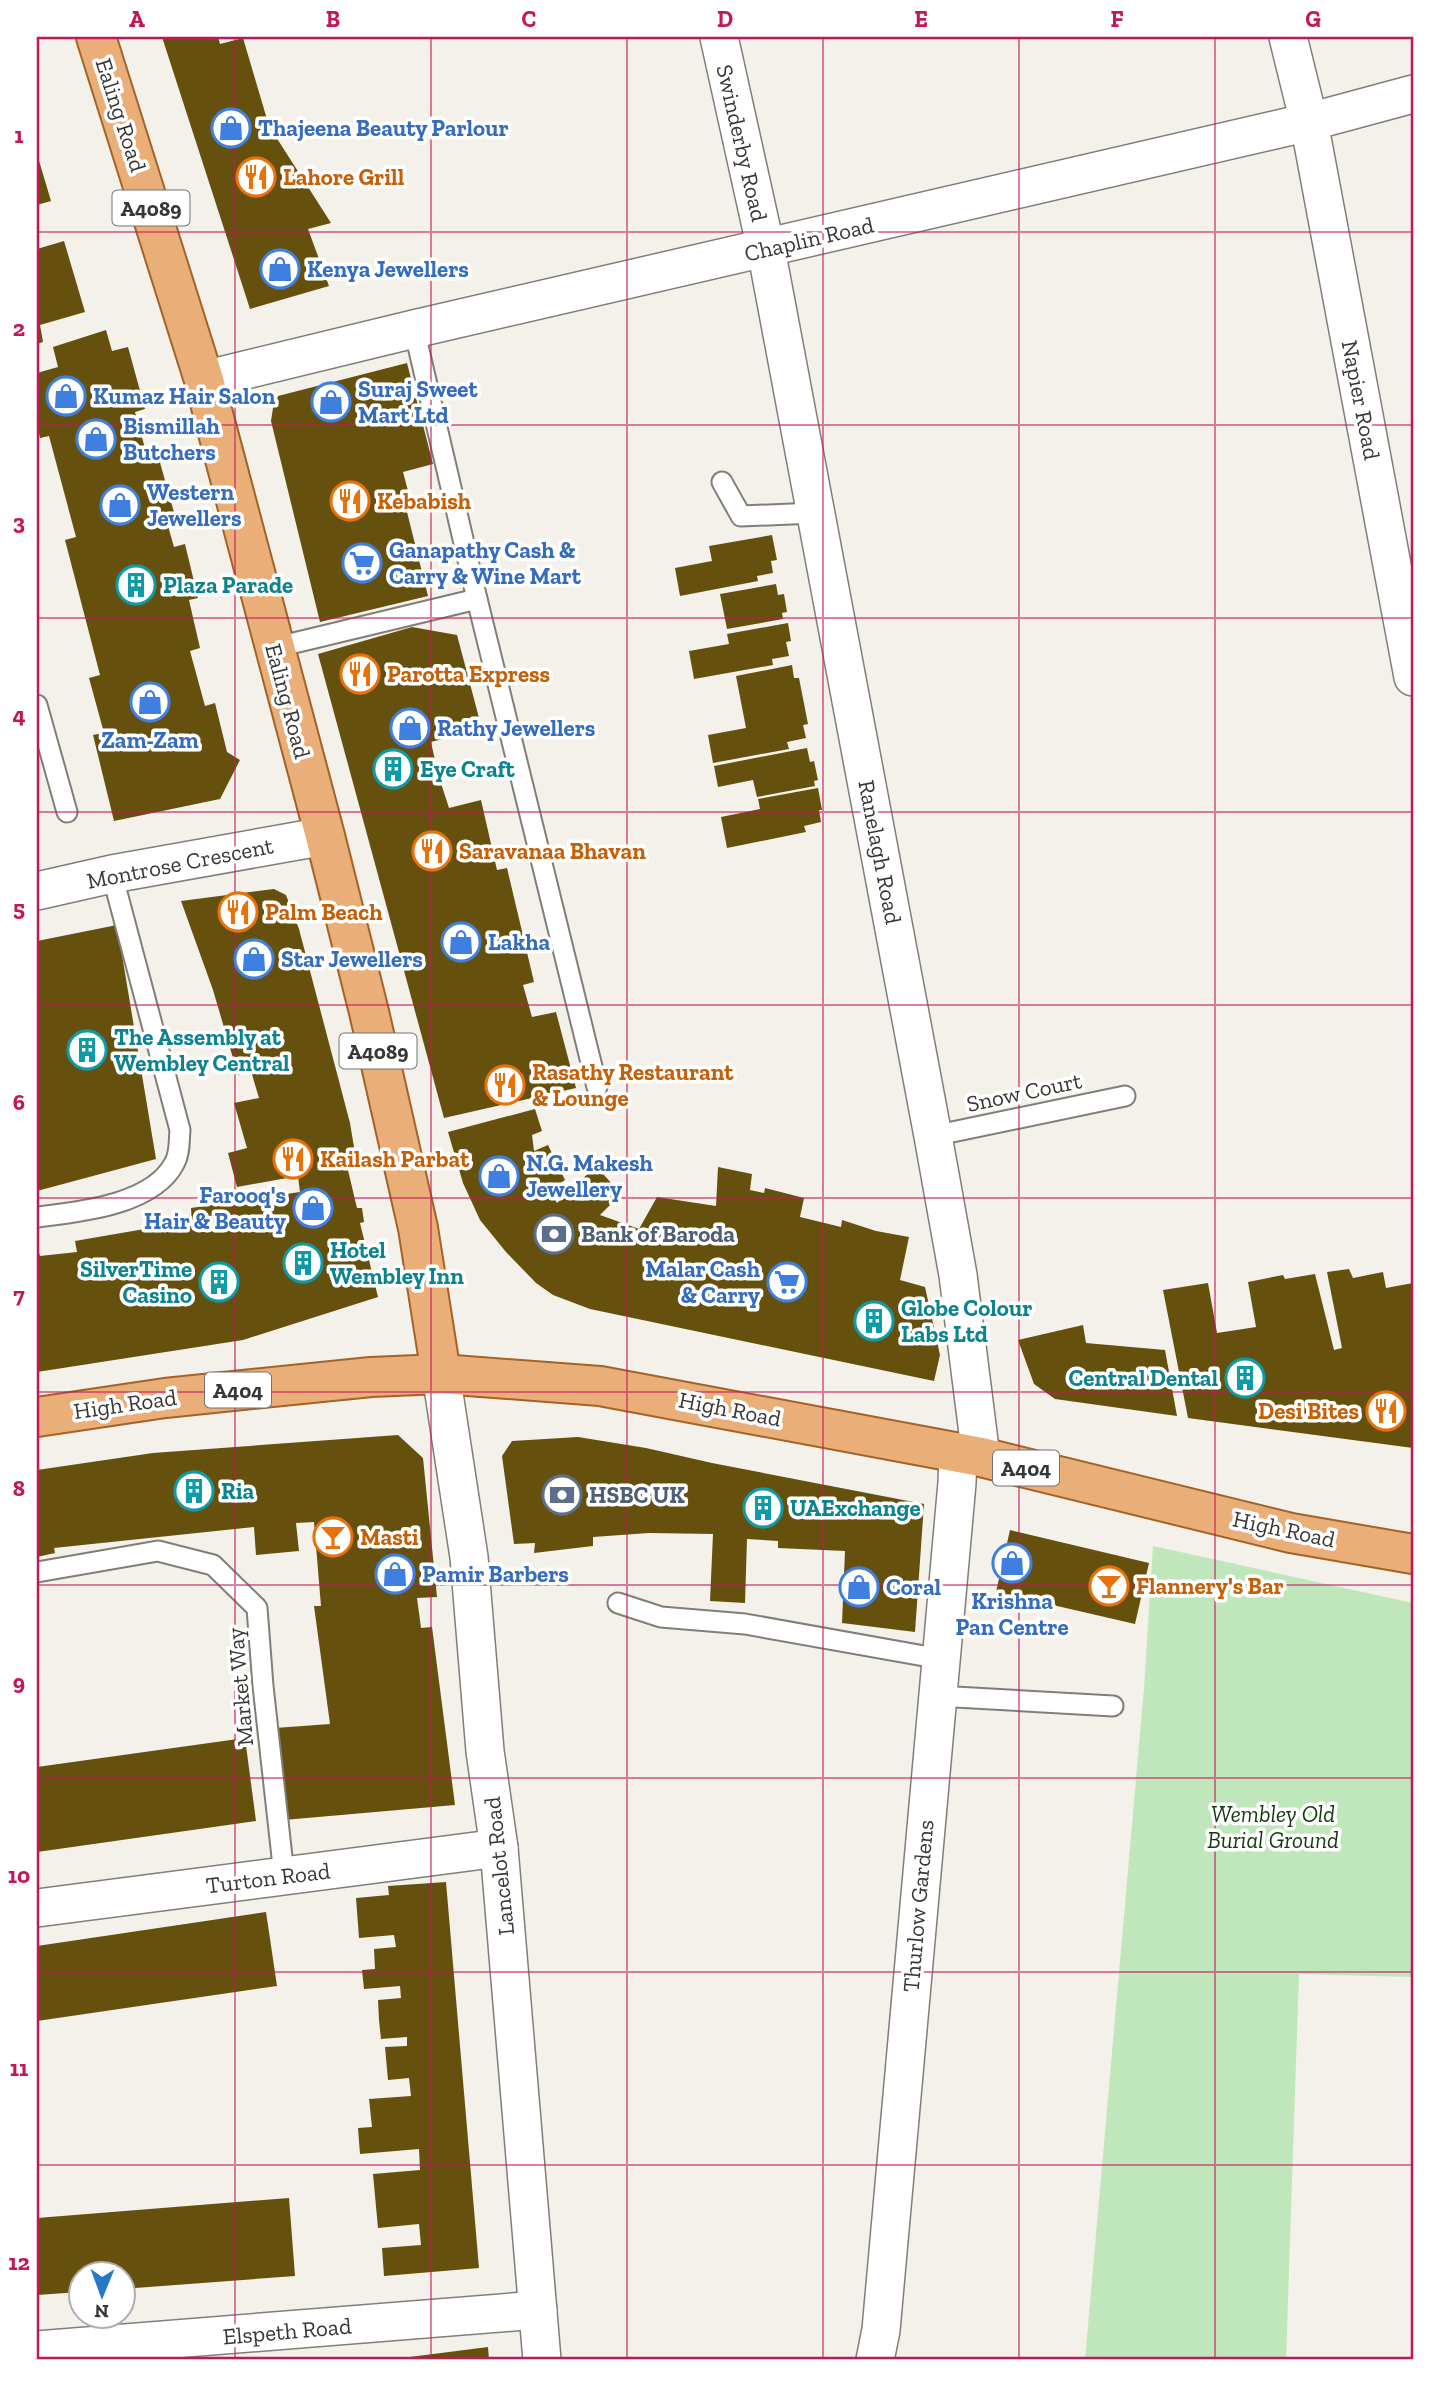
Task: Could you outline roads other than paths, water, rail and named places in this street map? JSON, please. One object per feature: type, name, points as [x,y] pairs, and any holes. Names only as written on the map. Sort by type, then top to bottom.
[{"type":"main road","name":"Ealing Road","points":[[96,37],[204,380],[325,836],[369,1012],[418,1228],[441,1374]]},
{"type":"main road","name":"High Road","points":[[37,1417],[165,1398],[371,1377],[441,1374],[600,1386],[970,1455],[1291,1533],[1413,1554]]},
{"type":"street","name":"Swinderby Road","points":[[719,37],[766,249]]},
{"type":"street","name":"Napier Road","points":[[1288,37],[1309,122],[1413,677]]},
{"type":"street","name":"Chaplin Road","points":[[204,380],[1309,122],[1413,94]]},
{"type":"street","name":"Ranelagh Road","points":[[766,249],[958,1275],[970,1455]]},
{"type":"street","name":"Montrose Crescent","points":[[37,891],[112,874],[325,836]]},
{"type":"street","name":"Lancelot Road","points":[[441,1374],[469,1557],[485,1751],[499,1848],[542,2360]]},
{"type":"street","name":"Thurlow Gardens","points":[[875,2360],[881,2330],[937,1696],[970,1455]]},
{"type":"street","name":"Turton Road","points":[[37,1908],[499,1848]]},
{"type":"street","name":"Elspeth Road","points":[[37,2350],[538,2310]]},
{"type":"lane","points":[[414,329],[477,599],[597,1087]]},
{"type":"lane","points":[[722,482],[741,516],[816,513]]},
{"type":"lane","points":[[273,648],[477,599]]},
{"type":"lane","points":[[37,705],[67,812]]},
{"type":"lane","points":[[37,1217],[95,1209],[133,1198],[168,1175],[177,1159],[180,1130],[112,874]]},
{"type":"lane","name":"Snow Court","points":[[933,1136],[1125,1096]]},
{"type":"lane","name":"Market Way","points":[[37,1572],[158,1551],[213,1565],[257,1608],[284,1875]]},
{"type":"lane","points":[[618,1603],[662,1617],[745,1625],[941,1659]]},
{"type":"lane","points":[[937,1696],[1113,1706]]},
{"type":"place","name":"Thajeena Beauty Parlour","points":[[231,128]]},
{"type":"place","name":"Lahore Grill","points":[[256,177]]},
{"type":"place","name":"Kenya Jewellers","points":[[280,269]]},
{"type":"place","name":"Kumaz Hair Salon","points":[[66,396]]},
{"type":"place","name":"Suraj Sweet Mart Ltd","points":[[331,402]]},
{"type":"place","name":"Bismillah Butchers","points":[[96,439]]},
{"type":"place","name":"Kebabish","points":[[350,501]]},
{"type":"place","name":"Western Jewellers","points":[[120,505]]},
{"type":"place","name":"Ganapathy Cash & Carry & Wine Mart","points":[[362,563]]},
{"type":"place","name":"Plaza Parade","points":[[136,585]]},
{"type":"place","name":"Parotta Express","points":[[360,674]]},
{"type":"place","name":"Zam-Zam","points":[[150,702]]},
{"type":"place","name":"Rathy Jewellers","points":[[410,728]]},
{"type":"place","name":"Eye Craft","points":[[393,769]]},
{"type":"place","name":"Saravanaa Bhavan","points":[[432,851]]},
{"type":"place","name":"Palm Beach","points":[[238,912]]},
{"type":"place","name":"Lakha","points":[[461,942]]},
{"type":"place","name":"Star Jewellers","points":[[254,959]]},
{"type":"place","name":"The Assembly at Wembley Central","points":[[87,1050]]},
{"type":"place","name":"Rasathy Restaurant & Lounge","points":[[505,1085]]},
{"type":"place","name":"Kailash Parbat","points":[[293,1159]]},
{"type":"place","name":"N.G. Makesh Jewellery","points":[[499,1176]]},
{"type":"place","name":"Farooq's Hair & Beauty","points":[[313,1208]]},
{"type":"place","name":"Bank of Baroda","points":[[554,1234]]},
{"type":"place","name":"Hotel Wembley Inn","points":[[303,1263]]},
{"type":"place","name":"SilverTime Casino","points":[[219,1282]]},
{"type":"place","name":"Malar Cash & Carry","points":[[787,1282]]},
{"type":"place","name":"Globe Colour Labs Ltd","points":[[874,1321]]},
{"type":"place","name":"Central Dental","points":[[1245,1378]]},
{"type":"place","name":"Desi Bites","points":[[1386,1411]]},
{"type":"place","name":"Ria","points":[[194,1491]]},
{"type":"place","name":"HSBC UK","points":[[562,1495]]},
{"type":"place","name":"UAExchange","points":[[763,1508]]},
{"type":"place","name":"Masti","points":[[333,1537]]},
{"type":"place","name":"Krishna Pan Centre","points":[[1012,1563]]},
{"type":"place","name":"Pamir Barbers","points":[[395,1574]]},
{"type":"place","name":"Flannery's Bar","points":[[1109,1586]]},
{"type":"place","name":"Coral","points":[[859,1587]]},
{"type":"park label","name":"Wembley Old Burial Ground","points":[[1273,1827]]}]
